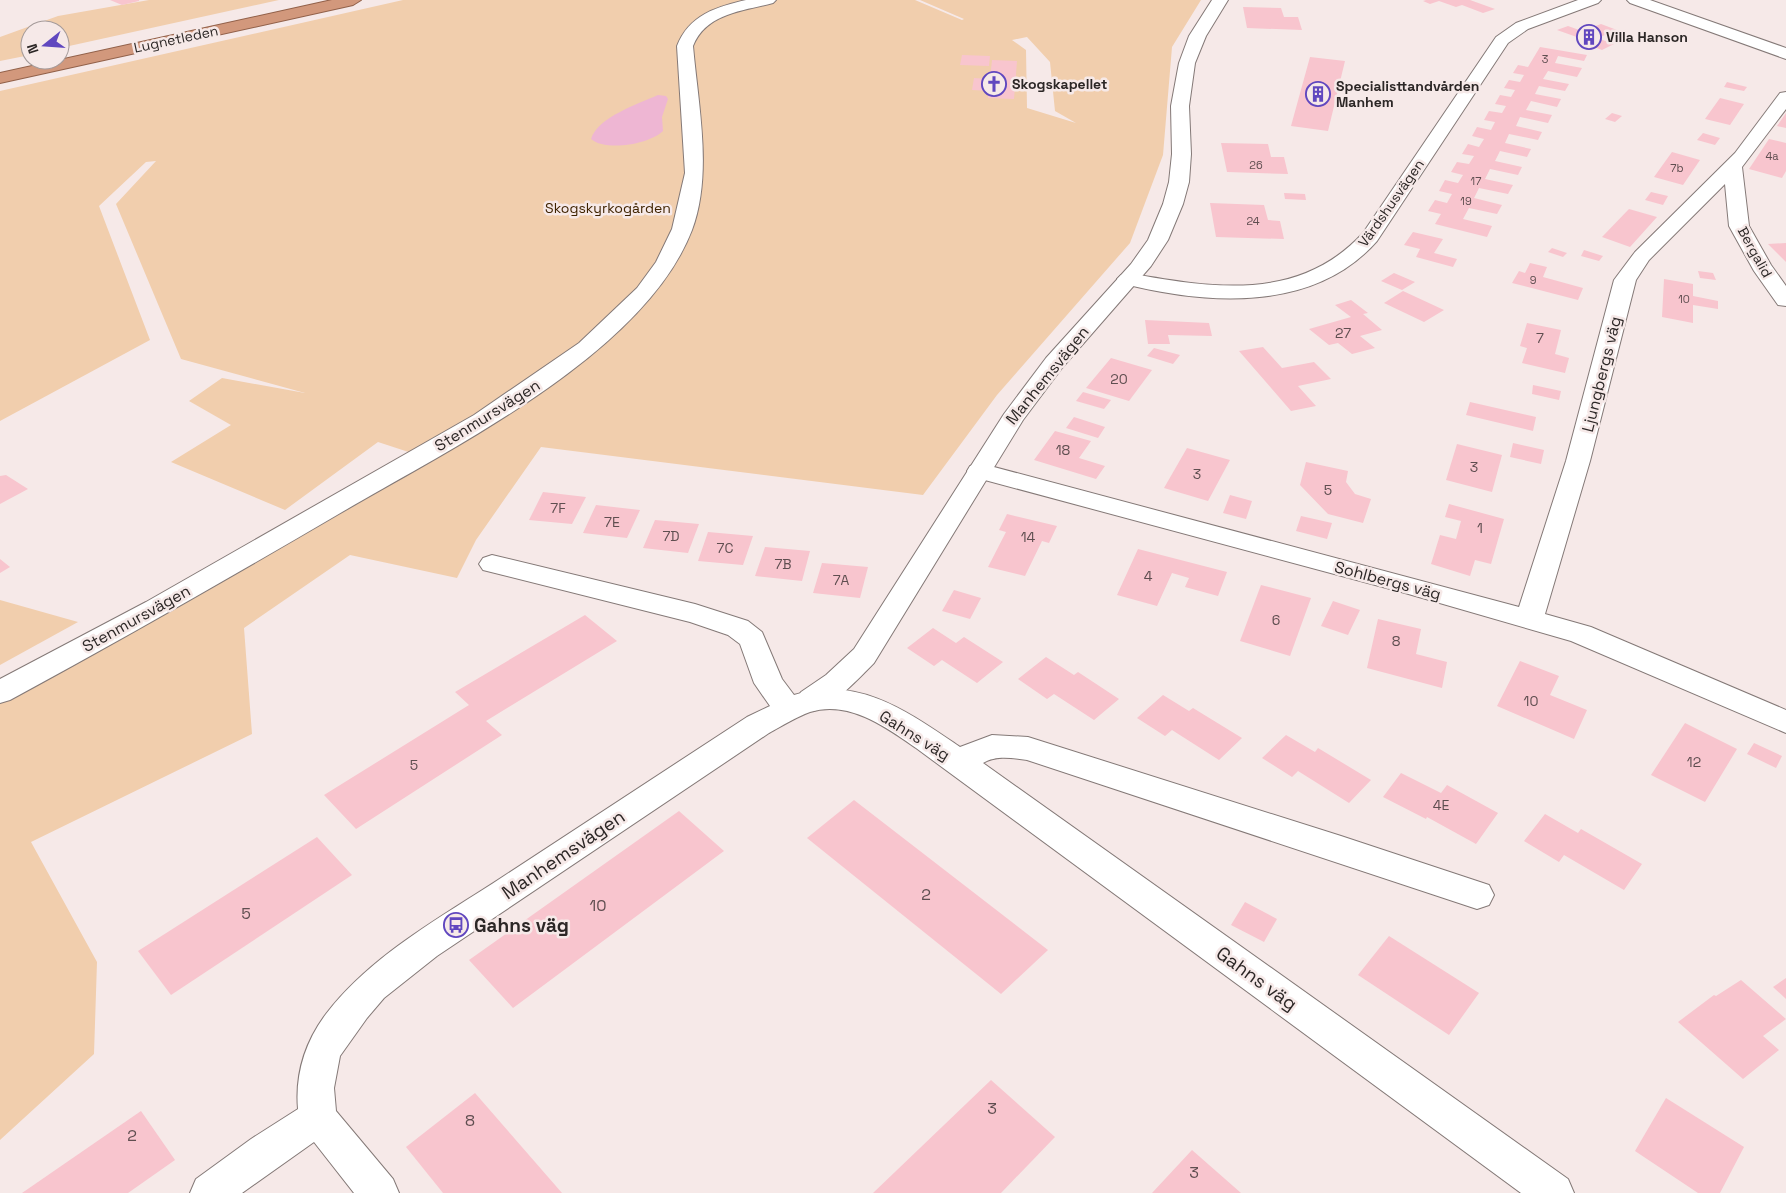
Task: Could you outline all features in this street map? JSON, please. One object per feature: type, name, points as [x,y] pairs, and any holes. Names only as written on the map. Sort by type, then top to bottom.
[{"type":"highway","name":"Lugnetleden","points":[[0,78],[353,0]]},
{"type":"street","name":"Stenmursvägen","points":[[0,692],[156,609],[482,420],[539,383],[586,348],[645,293],[666,262],[682,229],[690,200],[694,173],[685,46],[687,37],[694,27],[705,19],[726,11],[768,0]]},
{"type":"street","name":"Manhemsvägen","points":[[318,1118],[315,1088],[323,1052],[338,1027],[372,988],[425,946],[725,745],[758,725],[800,705],[849,672],[864,656],[1001,433],[1037,384],[1128,279],[1157,242],[1173,205],[1179,182],[1182,146],[1182,87],[1198,32],[1205,19],[1220,0]]},
{"type":"street","name":"Värdshusvägen","points":[[1128,279],[1214,292],[1252,291],[1296,283],[1326,273],[1343,263],[1370,237],[1502,40],[1522,26],[1593,0]]},
{"type":"street","points":[[1635,0],[1786,54]]},
{"type":"street","points":[[1733,166],[1786,97]]},
{"type":"street","name":"Bergalid","points":[[1733,166],[1739,226],[1762,267],[1786,300]]},
{"type":"street","name":"Ljungbergs väg","points":[[1529,619],[1583,444],[1602,362],[1625,280],[1642,256],[1733,166]]},
{"type":"street","name":"Sohlbergs väg","points":[[978,471],[1529,619],[1604,643],[1786,722]]},
{"type":"street","points":[[492,564],[694,614],[738,628],[752,639],[769,683],[800,705]]},
{"type":"street","name":"Gahns väg","points":[[800,705],[854,701],[890,716],[960,763],[1554,1193]]},
{"type":"street","name":"Gahns väg","points":[[960,763],[985,746],[998,745],[1028,749],[1342,849],[1477,895]]},
{"type":"street","points":[[210,1193],[265,1152],[318,1118],[379,1193]]},
{"type":"green space","points":[[149,0],[279,0],[70,46],[70,20],[47,20],[58,16]]},
{"type":"green space","name":"Skogskyrkogården","points":[[403,0],[915,0],[962,20],[964,19],[920,0],[1201,0],[1172,47],[1163,155],[1130,243],[997,395],[923,495],[541,447],[476,540],[457,578],[350,555],[244,628],[252,734],[31,842],[97,962],[94,1054],[0,1140],[0,703],[184,604],[433,460],[378,442],[285,510],[171,462],[231,425],[189,401],[222,378],[305,393],[181,359],[116,204],[156,161],[146,162],[99,206],[150,340],[0,421],[0,91]],"holes":[[[1027,37],[1050,62],[1055,111],[1076,123],[1027,108],[1026,50],[1012,40]]]},
{"type":"green space","points":[[20,30],[20,57],[0,61],[0,37]]},
{"type":"green space","points":[[0,600],[78,622],[0,665]]},
{"type":"shaded area","points":[[658,95],[666,96],[668,99],[662,117],[663,131],[657,136],[638,143],[617,146],[598,143],[591,139],[595,131],[610,118]]},
{"type":"building","points":[[110,0],[139,0],[139,1],[122,5]]},
{"type":"building","points":[[1470,0],[1495,9],[1483,13],[1462,5],[1456,7],[1439,1],[1430,4],[1423,1]]},
{"type":"building","points":[[1243,7],[1281,8],[1284,17],[1298,17],[1302,30],[1247,28]]},
{"type":"building","name":"Villa Hanson","points":[[1601,24],[1633,36],[1628,38],[1613,32],[1597,38],[1614,44],[1602,50],[1583,43],[1588,41],[1557,30],[1568,26],[1582,31]]},
{"type":"building","points":[[1540,47],[1587,55],[1584,61],[1558,56],[1555,63],[1582,68],[1577,77],[1548,71],[1543,79],[1569,84],[1565,91],[1539,86],[1535,94],[1561,99],[1557,107],[1531,101],[1526,110],[1552,115],[1548,123],[1520,117],[1516,126],[1542,132],[1538,140],[1509,134],[1505,143],[1531,149],[1527,157],[1500,151],[1495,161],[1522,167],[1518,175],[1490,169],[1485,179],[1513,185],[1508,194],[1479,188],[1474,198],[1502,205],[1497,214],[1469,208],[1463,219],[1492,226],[1487,237],[1435,224],[1441,214],[1428,211],[1435,200],[1447,203],[1452,194],[1439,191],[1445,180],[1458,183],[1463,175],[1451,172],[1457,162],[1469,164],[1474,156],[1462,154],[1468,144],[1479,147],[1484,139],[1472,136],[1477,127],[1491,130],[1495,122],[1484,120],[1489,111],[1502,113],[1506,106],[1495,104],[1500,95],[1511,97],[1515,90],[1504,88],[1509,80],[1520,82],[1524,75],[1513,73],[1518,65],[1528,67]]},
{"type":"building","points":[[962,55],[990,56],[989,66],[960,65]]},
{"type":"building","name":"Specialisttandvården Manhem","points":[[1310,57],[1345,61],[1328,131],[1291,126]]},
{"type":"building","name":"Skogskapellet","points":[[992,60],[1017,61],[1014,99],[988,98],[989,91],[972,90],[974,78],[990,79]]},
{"type":"building","points":[[1727,82],[1747,87],[1744,91],[1724,87]]},
{"type":"building","points":[[1720,98],[1744,104],[1730,125],[1705,119]]},
{"type":"building","points":[[1612,113],[1622,116],[1615,122],[1605,119]]},
{"type":"building","points":[[1786,113],[1786,128],[1777,126]]},
{"type":"building","points":[[1703,133],[1720,138],[1715,145],[1697,140]]},
{"type":"building","points":[[1769,139],[1786,143],[1786,171],[1782,178],[1749,169]]},
{"type":"building","points":[[1221,143],[1268,144],[1271,157],[1284,157],[1288,174],[1227,172]]},
{"type":"building","points":[[1672,152],[1700,160],[1683,185],[1654,177]]},
{"type":"building","points":[[1651,192],[1668,196],[1663,205],[1645,200]]},
{"type":"building","points":[[1284,193],[1305,194],[1306,200],[1285,199]]},
{"type":"building","points":[[1210,203],[1264,205],[1268,220],[1280,221],[1284,239],[1216,237]]},
{"type":"building","points":[[1629,209],[1657,217],[1630,247],[1602,237]]},
{"type":"building","points":[[1413,232],[1443,239],[1434,253],[1457,259],[1453,267],[1416,257],[1420,249],[1404,245]]},
{"type":"building","points":[[1786,243],[1786,262],[1768,244]]},
{"type":"building","points":[[1552,248],[1567,253],[1563,257],[1548,252]]},
{"type":"building","points":[[1584,250],[1603,256],[1599,261],[1581,256]]},
{"type":"building","points":[[1530,263],[1547,267],[1543,277],[1583,288],[1578,300],[1512,283],[1519,271],[1525,273]]},
{"type":"building","points":[[1698,271],[1713,273],[1716,280],[1700,278]]},
{"type":"building","points":[[1394,273],[1415,282],[1402,290],[1381,281]]},
{"type":"building","points":[[1664,279],[1693,284],[1693,296],[1718,301],[1718,309],[1693,305],[1693,323],[1662,317]]},
{"type":"building","points":[[1403,291],[1444,310],[1424,322],[1384,303]]},
{"type":"building","points":[[1351,300],[1368,313],[1363,314],[1382,330],[1360,336],[1375,348],[1352,354],[1338,343],[1329,345],[1309,329],[1351,317],[1335,305]]},
{"type":"building","points":[[1145,320],[1209,323],[1212,336],[1168,335],[1170,344],[1148,344]]},
{"type":"building","points":[[1527,323],[1561,330],[1555,354],[1569,358],[1565,373],[1522,363],[1527,348],[1520,346]]},
{"type":"building","points":[[1263,347],[1282,368],[1314,362],[1331,379],[1298,386],[1316,406],[1291,411],[1239,351]]},
{"type":"building","points":[[1154,348],[1180,355],[1173,364],[1147,356]]},
{"type":"building","points":[[1111,358],[1152,370],[1129,401],[1086,388]]},
{"type":"building","points":[[1533,385],[1561,391],[1559,400],[1532,394]]},
{"type":"building","points":[[1083,392],[1111,400],[1104,409],[1076,401]]},
{"type":"building","points":[[1470,402],[1536,417],[1533,431],[1466,415]]},
{"type":"building","points":[[1074,417],[1105,427],[1098,438],[1066,428]]},
{"type":"building","points":[[1055,431],[1091,441],[1079,458],[1105,466],[1096,479],[1034,460]]},
{"type":"building","points":[[1513,443],[1544,450],[1541,464],[1510,457]]},
{"type":"building","points":[[1457,444],[1502,455],[1492,492],[1446,480]]},
{"type":"building","points":[[1187,448],[1230,460],[1208,501],[1164,488]]},
{"type":"building","points":[[1306,462],[1348,471],[1346,482],[1355,494],[1371,499],[1363,523],[1328,514],[1300,485]]},
{"type":"building","points":[[6,475],[28,489],[0,504],[0,476]]},
{"type":"building","points":[[543,492],[586,497],[572,524],[529,520]]},
{"type":"building","points":[[1230,495],[1252,501],[1246,519],[1223,513]]},
{"type":"building","points":[[1449,504],[1504,519],[1491,564],[1475,560],[1470,576],[1431,564],[1440,535],[1456,539],[1461,521],[1445,517]]},
{"type":"building","points":[[596,505],[640,510],[627,538],[583,533]]},
{"type":"building","points":[[1007,514],[1057,526],[1049,543],[1042,541],[1025,576],[988,567],[1006,532],[999,530]]},
{"type":"building","points":[[1301,516],[1332,523],[1327,539],[1296,531]]},
{"type":"building","points":[[655,520],[699,524],[688,553],[643,548]]},
{"type":"building","points":[[708,532],[753,536],[743,565],[698,561]]},
{"type":"building","points":[[765,547],[810,551],[802,581],[755,576]]},
{"type":"building","points":[[1138,549],[1227,572],[1218,596],[1185,587],[1189,578],[1172,573],[1157,606],[1117,595]]},
{"type":"building","points":[[0,559],[10,567],[0,573]]},
{"type":"building","points":[[822,563],[868,567],[860,598],[813,593]]},
{"type":"building","points":[[1261,585],[1311,598],[1290,656],[1240,641]]},
{"type":"building","points":[[954,590],[981,598],[970,619],[942,611]]},
{"type":"building","points":[[1333,601],[1360,610],[1348,635],[1321,626]]},
{"type":"building","points":[[585,615],[617,641],[486,721],[502,735],[356,829],[324,795],[469,705],[455,692]]},
{"type":"building","points":[[1378,619],[1421,629],[1416,654],[1447,662],[1442,688],[1367,668]]},
{"type":"building","points":[[933,628],[956,643],[964,637],[1003,662],[977,683],[942,660],[934,666],[907,648]]},
{"type":"building","points":[[1046,657],[1074,675],[1078,672],[1119,699],[1094,720],[1054,694],[1047,699],[1018,679]]},
{"type":"building","points":[[1520,661],[1559,676],[1550,695],[1587,710],[1574,739],[1497,706]]},
{"type":"building","points":[[1163,695],[1189,711],[1193,708],[1242,738],[1219,760],[1172,730],[1165,736],[1137,718]]},
{"type":"building","points":[[1685,723],[1737,749],[1705,802],[1651,775]]},
{"type":"building","points":[[1286,735],[1315,752],[1318,748],[1371,780],[1349,803],[1298,771],[1292,777],[1262,758]]},
{"type":"building","points":[[1754,743],[1782,756],[1776,768],[1747,754]]},
{"type":"building","points":[[1401,773],[1441,793],[1447,785],[1498,813],[1476,844],[1427,817],[1426,819],[1383,797]]},
{"type":"building","points":[[854,800],[1048,950],[1001,994],[807,838]]},
{"type":"building","points":[[679,811],[724,851],[513,1008],[469,960]]},
{"type":"building","points":[[1545,814],[1578,833],[1581,829],[1642,864],[1624,890],[1564,855],[1559,862],[1524,841]]},
{"type":"building","points":[[317,837],[352,875],[171,995],[138,951]]},
{"type":"building","points":[[1245,902],[1277,919],[1264,942],[1231,925]]},
{"type":"building","points":[[1389,936],[1479,993],[1449,1035],[1358,975]]},
{"type":"building","points":[[1786,978],[1786,999],[1773,987]]},
{"type":"building","points":[[1741,980],[1786,1019],[1763,1036],[1779,1050],[1743,1079],[1678,1022],[1714,995],[1716,996]]},
{"type":"building","points":[[991,1080],[1055,1137],[1001,1193],[873,1193]]},
{"type":"building","points":[[475,1093],[562,1193],[443,1193],[406,1147]]},
{"type":"building","points":[[1666,1098],[1744,1147],[1720,1193],[1698,1193],[1635,1151]]},
{"type":"building","points":[[141,1111],[175,1160],[128,1193],[22,1193]]},
{"type":"building","points":[[1192,1150],[1241,1193],[1152,1193]]},
{"type":"place","name":"Villa Hanson","points":[[1589,37]]},
{"type":"place","name":"Skogskapellet","points":[[994,84]]},
{"type":"place","name":"Specialisttandvården Manhem","points":[[1318,94]]},
{"type":"place","name":"Gahns väg","points":[[456,925]]}]
